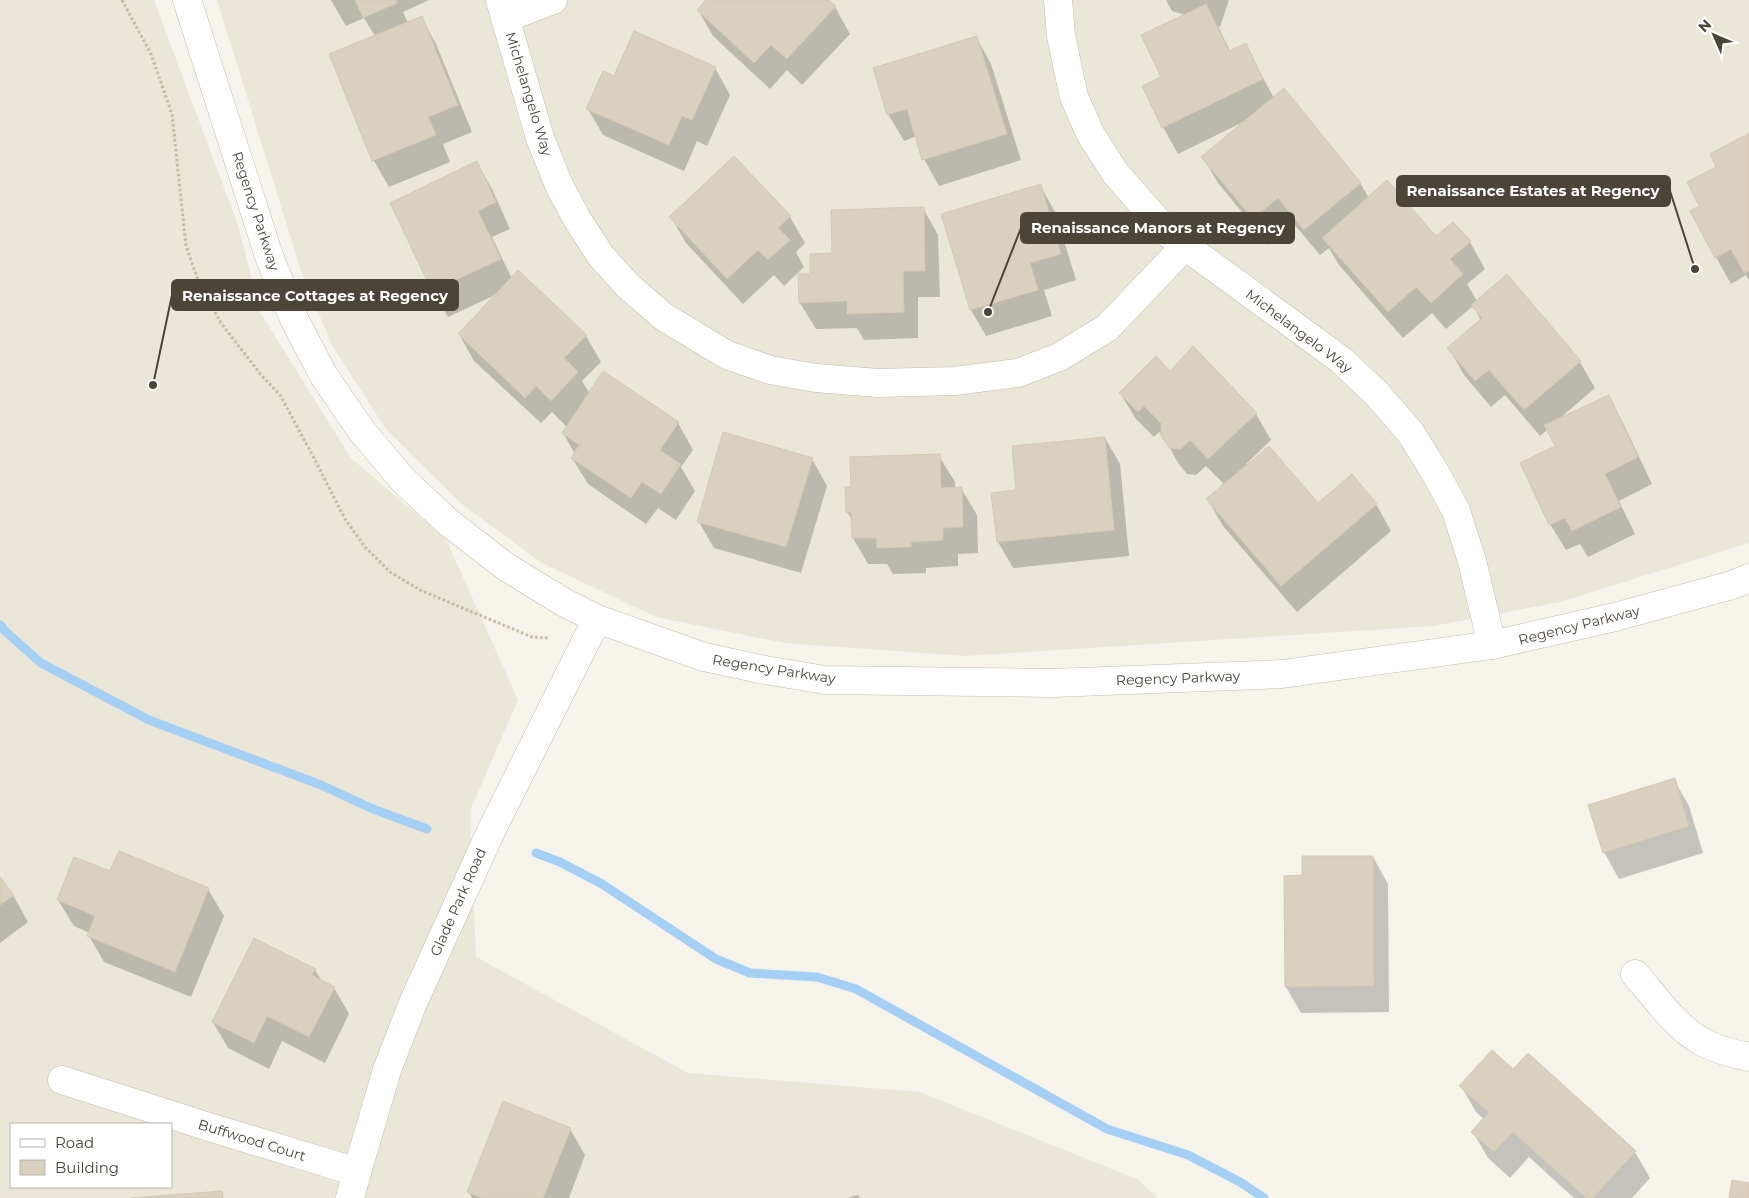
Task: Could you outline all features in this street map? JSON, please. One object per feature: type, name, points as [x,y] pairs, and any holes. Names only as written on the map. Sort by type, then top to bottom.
[{"type":"street","name":"Regency Parkway","points":[[188,0],[269,256],[294,319],[324,376],[367,437],[403,480],[448,522],[506,567],[565,603],[597,619],[704,657],[825,680],[1053,683],[1282,674],[1492,645],[1615,617],[1732,585],[1749,578]]},
{"type":"street","points":[[503,9],[553,0]]},
{"type":"street","name":"Michelangelo Way","points":[[1058,0],[1061,36],[1074,97],[1092,135],[1116,174],[1169,234],[1341,360],[1378,394],[1410,432],[1456,511],[1472,561],[1492,645]]},
{"type":"street","name":"Michelangelo Way","points":[[503,9],[540,138],[559,185],[577,219],[602,256],[628,286],[664,318],[726,355],[770,370],[816,378],[878,383],[955,381],[1018,373],[1059,357],[1107,328],[1185,246]]},
{"type":"street","name":"Glade Park Road","points":[[350,1198],[387,1070],[412,1003],[491,830],[597,619]]},
{"type":"street","points":[[1635,974],[1680,1026],[1701,1041],[1734,1054],[1749,1057]]},
{"type":"street","name":"Buffwood Court","points":[[62,1080],[357,1172]]},
{"type":"shaded area","points":[[0,0],[154,0],[239,228],[260,312],[351,458],[446,539],[518,700],[470,811],[476,957],[688,1073],[920,1092],[1139,1180],[1157,1198],[0,1198]]},
{"type":"shaded area","points":[[217,0],[1749,0],[1749,543],[1560,602],[1434,626],[965,656],[784,643],[656,617],[542,563],[463,505],[386,429],[333,347],[303,277]]},
{"type":"building","points":[[355,0],[396,0],[397,3],[363,18]]},
{"type":"building","points":[[706,0],[829,0],[836,6],[787,59],[771,45],[754,63],[697,10]]},
{"type":"building","points":[[1206,4],[1229,51],[1246,43],[1263,79],[1162,128],[1142,86],[1161,77],[1141,35]]},
{"type":"building","points":[[422,16],[458,105],[428,117],[436,135],[372,161],[329,54]]},
{"type":"building","points":[[634,31],[716,67],[692,120],[682,116],[669,145],[586,109],[603,71],[614,76]]},
{"type":"building","points":[[977,36],[1007,134],[922,160],[907,109],[887,115],[873,68]]},
{"type":"building","points":[[1284,88],[1361,183],[1304,230],[1278,198],[1253,219],[1201,157]]},
{"type":"building","points":[[1749,133],[1749,271],[1744,273],[1731,249],[1715,258],[1690,211],[1699,206],[1687,182],[1716,167],[1710,154]]},
{"type":"building","points":[[734,156],[791,216],[778,228],[790,240],[768,260],[758,250],[727,279],[669,217]]},
{"type":"building","points":[[477,161],[496,202],[478,211],[501,259],[432,291],[390,203]]},
{"type":"building","points":[[1387,180],[1436,236],[1453,222],[1471,241],[1450,259],[1463,274],[1431,303],[1416,287],[1388,312],[1322,238]]},
{"type":"building","points":[[1041,184],[1061,254],[1030,263],[1038,290],[970,310],[941,214]]},
{"type":"building","points":[[924,207],[925,271],[903,271],[904,312],[847,314],[847,301],[799,303],[798,274],[810,274],[810,254],[832,253],[831,210]]},
{"type":"building","points":[[518,270],[587,335],[564,358],[578,372],[551,401],[536,386],[525,398],[458,334]]},
{"type":"building","points":[[1507,274],[1581,361],[1524,410],[1489,370],[1475,381],[1447,348],[1482,318],[1471,305]]},
{"type":"building","points":[[1193,346],[1257,413],[1208,459],[1190,440],[1181,449],[1170,448],[1161,436],[1161,423],[1144,406],[1138,412],[1119,393],[1156,356],[1170,371]]},
{"type":"building","points":[[603,371],[679,422],[660,450],[681,464],[661,494],[642,482],[631,498],[571,458],[579,445],[562,433]]},
{"type":"building","points":[[1609,395],[1638,457],[1605,474],[1621,507],[1572,531],[1565,518],[1549,525],[1520,463],[1555,446],[1544,425]]},
{"type":"building","points":[[723,432],[813,458],[786,547],[697,522]]},
{"type":"building","points":[[1105,437],[1114,530],[997,542],[991,493],[1016,490],[1012,446]]},
{"type":"building","points":[[1269,446],[1318,503],[1352,474],[1377,504],[1281,586],[1206,499]]},
{"type":"building","points":[[940,454],[941,488],[962,487],[963,527],[943,528],[943,540],[911,542],[911,547],[877,548],[876,538],[852,538],[851,512],[846,512],[845,487],[851,487],[850,457]]},
{"type":"building","points":[[1675,778],[1689,826],[1603,853],[1588,805]]},
{"type":"building","points":[[119,851],[209,888],[175,972],[87,936],[95,916],[57,900],[74,857],[110,871]]},
{"type":"building","points":[[1302,856],[1373,856],[1374,986],[1285,987],[1284,876],[1302,875]]},
{"type":"building","points":[[0,877],[14,895],[0,905]]},
{"type":"building","points":[[254,938],[316,969],[312,975],[335,987],[309,1037],[267,1016],[254,1043],[212,1022]]},
{"type":"building","points":[[1492,1050],[1513,1069],[1528,1053],[1636,1151],[1593,1198],[1586,1198],[1513,1132],[1494,1152],[1471,1132],[1489,1112],[1459,1086]]},
{"type":"building","points":[[503,1101],[571,1128],[543,1198],[482,1198],[467,1192]]},
{"type":"building","points":[[1732,1180],[1749,1183],[1749,1198],[1729,1198]]},
{"type":"building","points":[[222,1191],[223,1198],[131,1198]]},
{"type":"waterway","points":[[0,625],[41,663],[149,720],[321,785],[373,809],[427,829]]},
{"type":"waterway","points":[[536,853],[560,862],[602,884],[716,959],[750,973],[817,977],[856,989],[1107,1129],[1188,1155],[1240,1182],[1264,1198]]},
{"type":"place","name":"Renaissance Estates at Regency","points":[[1695,269]]},
{"type":"place","name":"Renaissance Manors at Regency","points":[[988,312]]},
{"type":"place","name":"Renaissance Cottages at Regency","points":[[153,385]]}]
